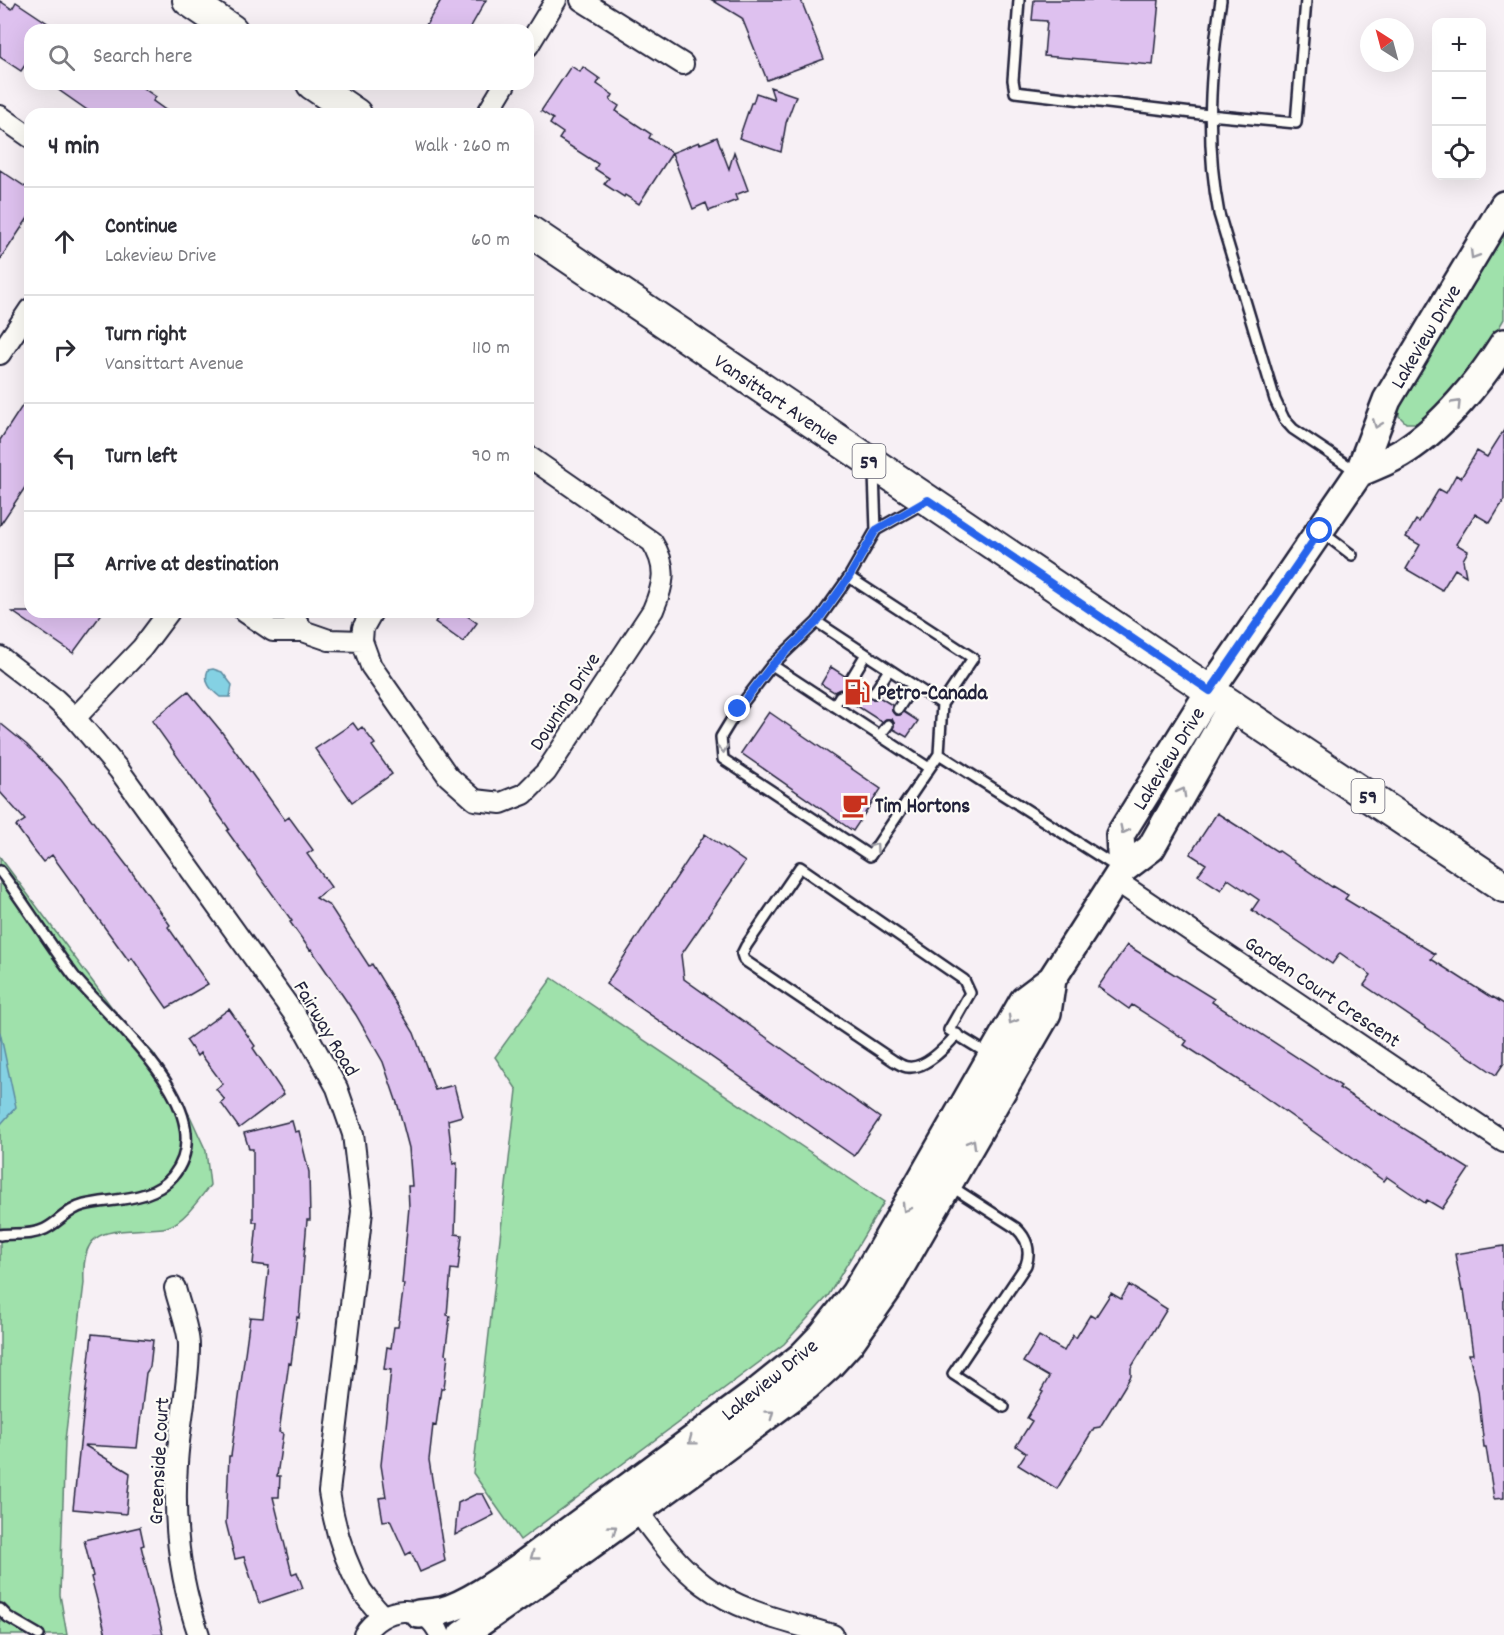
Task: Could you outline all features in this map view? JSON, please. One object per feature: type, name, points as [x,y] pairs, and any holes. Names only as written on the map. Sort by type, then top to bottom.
[{"type":"main road","points":[[188,0],[223,24]]},
{"type":"main road","points":[[321,90],[347,108]]},
{"type":"main road","name":"Vansittart Avenue","points":[[534,234],[1504,887]]},
{"type":"street","points":[[534,36],[556,0]]},
{"type":"street","points":[[581,0],[683,64]]},
{"type":"street","points":[[491,108],[501,90]]},
{"type":"street","points":[[0,116],[24,133]]},
{"type":"street","name":"Lakeview Drive","points":[[419,1614],[444,1610],[495,1584],[630,1501],[798,1392],[829,1366],[868,1318],[938,1177],[1003,1063],[1047,1014],[1052,979],[1119,875],[1119,835],[1221,698],[1320,531],[1359,473],[1387,400],[1504,205]]},
{"type":"street","points":[[0,354],[24,318]]},
{"type":"street","points":[[1359,473],[1406,450],[1432,429],[1475,385],[1504,343]]},
{"type":"street","name":"Downing Drive","points":[[362,641],[371,666],[448,776],[475,800],[501,803],[524,794],[546,772],[653,610],[663,586],[661,556],[652,542],[534,460]]},
{"type":"street","points":[[75,718],[142,648],[164,618]]},
{"type":"street","points":[[254,618],[273,631],[303,631],[329,640],[362,641],[363,628],[369,618]]},
{"type":"street","points":[[295,618],[303,631]]},
{"type":"street","name":"Fairway Road","points":[[0,657],[55,699],[75,718],[124,777],[302,1025],[326,1066],[345,1110],[354,1138],[363,1211],[329,1492],[334,1524],[344,1551],[362,1590],[382,1616]]},
{"type":"street","name":"Garden Court Crescent","points":[[1119,875],[1504,1142]]},
{"type":"street","name":"Greenside Court","points":[[175,1288],[189,1344],[177,1465],[179,1543],[185,1587],[200,1635]]},
{"type":"street","points":[[630,1501],[682,1565],[704,1585],[736,1603],[832,1635]]},
{"type":"street","name":"Lakeview Drive","points":[[462,1635],[561,1566],[630,1501]]},
{"type":"street","points":[[364,1635],[372,1624],[382,1616],[394,1611],[419,1614],[430,1621],[440,1635]]},
{"type":"lane","points":[[1019,0],[1013,80],[1015,92],[1296,123],[1305,0]]},
{"type":"lane","points":[[1221,0],[1215,33],[1209,115],[1214,183],[1220,213],[1275,400],[1284,419],[1293,429],[1330,456],[1359,473]]},
{"type":"lane","points":[[874,464],[876,530]]},
{"type":"lane","points":[[849,577],[973,658],[942,705],[939,754],[870,856],[723,759],[721,737],[738,709],[772,665],[817,622],[849,577],[876,530],[928,500]]},
{"type":"lane","points":[[1320,531],[1352,555]]},
{"type":"lane","points":[[817,622],[942,705]]},
{"type":"lane","points":[[850,679],[866,654]]},
{"type":"lane","points":[[772,665],[929,768]]},
{"type":"lane","points":[[874,693],[889,670]]},
{"type":"lane","points":[[898,709],[913,686]]},
{"type":"lane","points":[[834,706],[840,696]]},
{"type":"lane","points":[[856,719],[863,710]]},
{"type":"lane","points":[[880,735],[888,725]]},
{"type":"lane","points":[[939,754],[1119,875]]},
{"type":"lane","points":[[957,1035],[941,1053],[916,1066],[907,1067],[894,1061],[744,960],[742,954],[746,946],[800,867],[964,980],[970,993],[949,1030],[1003,1063]]},
{"type":"lane","points":[[0,871],[79,981],[153,1062],[179,1109],[186,1138],[181,1164],[172,1178],[160,1188],[127,1199],[82,1206],[42,1230],[0,1235]]},
{"type":"lane","points":[[938,1177],[1016,1228],[1022,1233],[1028,1246],[1026,1265],[953,1374],[1004,1407]]},
{"type":"lane","points":[[0,1609],[8,1617],[39,1635]]},
{"type":"green space","points":[[1504,229],[1504,319],[1478,363],[1464,380],[1426,418],[1418,423],[1406,423],[1399,416],[1399,405]]},
{"type":"green space","points":[[0,857],[113,1009],[154,1054],[190,1116],[206,1151],[210,1185],[191,1209],[173,1225],[163,1228],[119,1231],[98,1236],[91,1243],[87,1252],[65,1440],[60,1595],[67,1635],[0,1635]]},
{"type":"green space","points":[[552,978],[884,1202],[828,1296],[784,1344],[520,1540],[473,1473],[517,1090],[495,1057]]},
{"type":"water","points":[[208,670],[222,672],[232,685],[230,697],[220,697],[209,685],[206,678]]},
{"type":"water","points":[[0,1032],[16,1107],[0,1125]]},
{"type":"building","points":[[441,0],[486,0],[472,24],[427,24]]},
{"type":"building","points":[[712,0],[801,0],[824,59],[767,80],[742,18]]},
{"type":"building","points":[[1034,0],[1159,0],[1153,65],[1044,56],[1047,21],[1032,20]]},
{"type":"building","points":[[0,1],[12,9],[16,2],[49,24],[24,24],[24,67],[21,71],[0,57]]},
{"type":"building","points":[[571,66],[580,72],[583,67],[600,79],[597,84],[613,95],[610,100],[619,106],[616,111],[651,134],[649,138],[672,153],[639,204],[604,184],[609,178],[595,169],[598,164],[559,139],[563,133],[550,124],[553,119],[541,111]]},
{"type":"building","points":[[770,87],[796,96],[786,123],[781,152],[739,138],[756,93],[774,99]]},
{"type":"building","points":[[59,90],[146,90],[156,97],[153,101],[163,108],[84,108]]},
{"type":"building","points":[[717,137],[729,169],[734,152],[748,190],[735,195],[737,200],[709,211],[706,203],[693,209],[672,153]]},
{"type":"building","points":[[0,170],[24,186],[24,224],[0,260]]},
{"type":"building","points":[[24,403],[24,489],[0,525],[0,440]]},
{"type":"building","points":[[1504,430],[1504,500],[1490,523],[1475,514],[1456,544],[1468,551],[1463,560],[1466,576],[1455,569],[1442,590],[1406,569],[1420,545],[1406,537],[1416,520],[1419,522],[1439,489],[1446,493],[1456,475],[1461,478],[1477,451],[1487,457]]},
{"type":"building","points":[[13,612],[24,612],[24,618],[99,618],[73,653]]},
{"type":"building","points":[[438,618],[470,618],[477,623],[463,642],[435,622]]},
{"type":"building","points":[[831,667],[845,676],[847,684],[851,686],[856,683],[868,690],[868,696],[871,699],[879,697],[892,705],[895,715],[904,712],[918,721],[907,737],[893,729],[892,719],[882,722],[846,699],[844,691],[840,689],[834,692],[821,684]]},
{"type":"building","points":[[188,691],[221,731],[285,820],[289,817],[313,850],[307,854],[331,887],[316,898],[330,906],[369,966],[372,964],[414,1033],[435,1090],[454,1085],[462,1116],[448,1120],[453,1164],[457,1163],[455,1234],[462,1235],[458,1270],[451,1269],[447,1315],[450,1316],[445,1354],[448,1355],[436,1426],[433,1425],[429,1460],[445,1561],[420,1572],[411,1552],[406,1555],[390,1520],[383,1521],[379,1498],[386,1497],[381,1465],[391,1370],[384,1369],[387,1347],[391,1348],[394,1327],[398,1327],[404,1284],[402,1284],[409,1207],[408,1186],[412,1186],[409,1148],[398,1106],[383,1062],[356,1015],[152,721]]},
{"type":"building","points":[[769,712],[881,789],[853,831],[741,753]]},
{"type":"building","points":[[0,723],[27,745],[61,780],[170,925],[168,927],[208,984],[167,1008],[132,958],[129,961],[52,855],[43,862],[16,826],[25,820],[0,792]]},
{"type":"building","points":[[353,723],[358,730],[362,727],[375,744],[372,746],[392,774],[352,802],[315,749]]},
{"type":"building","points":[[1217,813],[1348,895],[1345,899],[1435,954],[1431,959],[1504,1004],[1504,1063],[1496,1075],[1364,985],[1371,975],[1340,953],[1332,964],[1252,910],[1259,900],[1228,879],[1221,890],[1198,875],[1206,864],[1190,854]]},
{"type":"building","points":[[705,834],[745,862],[681,955],[684,979],[880,1118],[854,1156],[606,984]]},
{"type":"building","points":[[1127,945],[1214,999],[1212,1002],[1341,1086],[1339,1088],[1469,1169],[1442,1209],[1427,1200],[1425,1203],[1387,1177],[1384,1181],[1260,1094],[1184,1045],[1187,1041],[1132,1005],[1129,1009],[1098,987]]},
{"type":"building","points":[[229,1009],[284,1094],[239,1128],[221,1103],[225,1100],[216,1089],[223,1084],[200,1053],[197,1056],[186,1040]]},
{"type":"building","points":[[292,1121],[295,1132],[299,1131],[309,1172],[310,1220],[307,1220],[299,1318],[297,1317],[279,1432],[283,1433],[277,1476],[280,1476],[279,1497],[273,1497],[292,1574],[297,1572],[303,1588],[259,1603],[244,1557],[235,1559],[226,1523],[229,1456],[231,1456],[250,1317],[263,1318],[269,1266],[253,1264],[257,1222],[253,1222],[253,1149],[249,1149],[244,1133]]},
{"type":"building","points":[[1504,1246],[1504,1498],[1494,1499],[1486,1447],[1484,1447],[1478,1391],[1469,1354],[1473,1354],[1464,1290],[1462,1291],[1455,1254]]},
{"type":"building","points":[[1129,1285],[1167,1309],[1131,1368],[1131,1376],[1100,1427],[1094,1428],[1057,1489],[1018,1465],[1026,1453],[1016,1446],[1032,1421],[1027,1418],[1043,1392],[1041,1391],[1049,1377],[1023,1362],[1039,1336],[1064,1351],[1073,1335],[1076,1338],[1090,1315],[1095,1318],[1111,1293],[1121,1299]]},
{"type":"building","points":[[92,1334],[153,1340],[150,1367],[146,1373],[137,1448],[84,1445],[130,1473],[126,1514],[73,1509]]},
{"type":"building","points":[[476,1494],[483,1494],[494,1515],[455,1535],[458,1503]]},
{"type":"building","points":[[140,1527],[144,1545],[141,1546],[163,1635],[106,1635],[84,1540]]},
{"type":"place","name":"Petro-Canada","points":[[857,692]]},
{"type":"place","name":"Tim Hortons","points":[[855,805]]},
{"type":"route","points":[[738,709],[772,665],[817,622],[849,577],[876,530],[928,500],[1210,691],[1320,531]]}]
